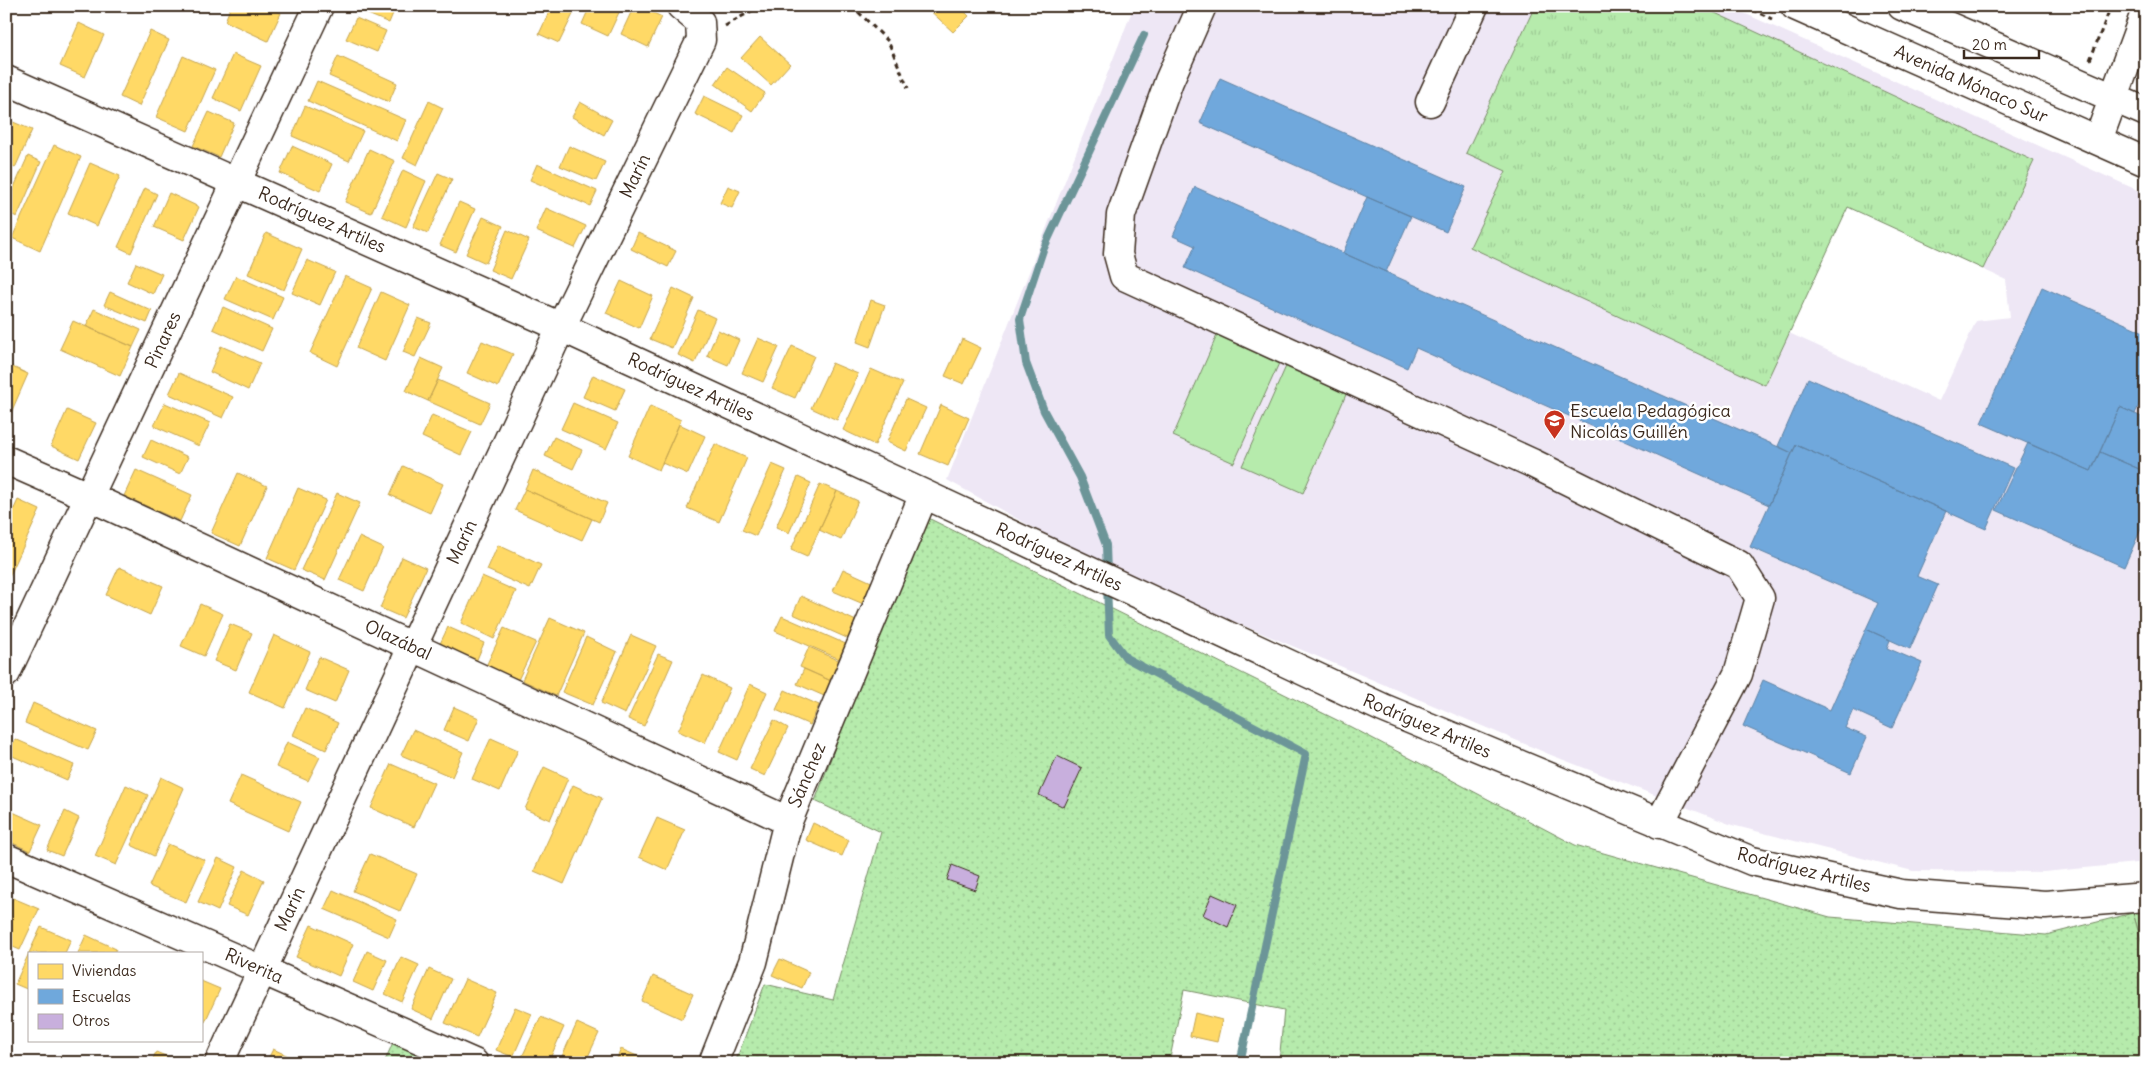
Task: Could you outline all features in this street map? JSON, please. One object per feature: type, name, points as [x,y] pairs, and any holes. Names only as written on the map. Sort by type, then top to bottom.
[{"type":"street","name":"Pinares","points":[[6,673],[319,6]]},
{"type":"street","points":[[1202,6],[1169,81],[1120,215],[1118,254],[1124,276],[1532,463],[1739,565],[1760,598],[1738,674],[1660,824]]},
{"type":"street","points":[[1430,102],[1474,6]]},
{"type":"street","name":"Avenida Mónaco Sur","points":[[1795,6],[1831,14],[2146,162]]},
{"type":"street","points":[[1902,6],[2146,112]]},
{"type":"street","points":[[2098,140],[2146,10]]},
{"type":"street","name":"Marín","points":[[219,1063],[261,969],[414,647],[561,327],[694,23]]},
{"type":"street","name":"Rodríguez Artiles","points":[[6,80],[561,327],[1383,708],[1752,861],[1901,894],[2045,904],[2146,897]]},
{"type":"street","name":"Olazábal","points":[[6,460],[90,497],[788,821]]},
{"type":"street","name":"Sánchez","points":[[713,1063],[753,962],[788,821],[924,494]]},
{"type":"street","name":"Riverita","points":[[6,858],[474,1063]]},
{"type":"path","points":[[694,23],[760,6]]},
{"type":"path","points":[[852,6],[888,41],[908,88]]},
{"type":"path","points":[[2089,63],[2111,6]]},
{"type":"shaded area","name":"Escuela Pedagógica Nicolás Guillén","points":[[1134,6],[1728,6],[2146,194],[2146,862],[2044,872],[1913,871],[1732,825],[1551,755],[1105,567],[947,480]],"holes":[[[1848,207],[2006,280],[2010,317],[1976,321],[1939,401],[1789,333]]]},
{"type":"green space","points":[[1535,6],[1700,6],[2034,161],[1983,269],[1848,207],[1765,385],[1470,247],[1506,171],[1466,153]]},
{"type":"green space","points":[[1218,333],[1280,361],[1234,463],[1173,436]]},
{"type":"green space","points":[[1287,364],[1348,390],[1303,493],[1242,466]]},
{"type":"green space","points":[[922,515],[1351,727],[1575,845],[1830,917],[2046,935],[2133,913],[2146,957],[2146,1063],[1279,1063],[1284,1010],[1184,990],[1169,1063],[735,1063],[765,984],[833,1000],[881,832],[815,801]]},
{"type":"green space","points":[[2146,908],[2146,957],[2133,913]]},
{"type":"green space","points":[[394,1040],[440,1063],[384,1063]]},
{"type":"building: Viviendas","points":[[231,6],[266,6],[281,13],[268,41],[225,21]]},
{"type":"building: Viviendas","points":[[357,6],[396,6],[389,23],[356,9]]},
{"type":"building: Viviendas","points":[[552,6],[577,6],[559,43],[539,34]]},
{"type":"building: Viviendas","points":[[590,6],[622,6],[608,36],[582,24]]},
{"type":"building: Viviendas","points":[[634,6],[639,6],[662,17],[648,47],[621,34]]},
{"type":"building: Viviendas","points":[[925,6],[959,6],[969,16],[953,32]]},
{"type":"building: Viviendas","points":[[356,18],[386,31],[377,52],[346,39]]},
{"type":"building: Viviendas","points":[[79,23],[104,35],[85,77],[60,66]]},
{"type":"building: Viviendas","points":[[150,31],[169,40],[139,106],[120,97]]},
{"type":"building: Viviendas","points":[[760,37],[790,64],[771,85],[741,58]]},
{"type":"building: Viviendas","points":[[233,54],[261,66],[241,111],[213,98]]},
{"type":"building: Viviendas","points":[[183,56],[215,70],[188,131],[156,117]]},
{"type":"building: Viviendas","points":[[338,56],[397,83],[389,102],[329,76]]},
{"type":"building: Viviendas","points":[[727,67],[765,93],[752,111],[715,84]]},
{"type":"building: Viviendas","points":[[317,81],[406,120],[397,141],[308,101]]},
{"type":"building: Viviendas","points":[[704,96],[743,115],[734,133],[695,114]]},
{"type":"building: Viviendas","points":[[429,101],[443,108],[417,165],[403,158]]},
{"type":"building: Viviendas","points":[[580,102],[612,120],[604,135],[572,117]]},
{"type":"building: Viviendas","points":[[305,106],[363,131],[349,161],[292,136]]},
{"type":"building: Viviendas","points":[[209,112],[234,123],[219,157],[193,146]]},
{"type":"building: Viviendas","points":[[6,119],[32,130],[15,168],[6,164]]},
{"type":"building: Viviendas","points":[[54,145],[81,157],[40,251],[12,238]]},
{"type":"building: Viviendas","points":[[292,146],[332,164],[320,191],[280,173]]},
{"type":"building: Viviendas","points":[[569,146],[605,162],[596,181],[560,166]]},
{"type":"building: Viviendas","points":[[369,149],[395,161],[371,213],[345,202]]},
{"type":"building: Viviendas","points":[[28,156],[41,162],[17,217],[6,212],[6,205]]},
{"type":"building: Viviendas","points":[[90,163],[120,176],[97,226],[68,213]]},
{"type":"building: Viviendas","points":[[537,164],[597,191],[590,206],[530,180]]},
{"type":"building: Viviendas","points":[[403,170],[426,181],[406,227],[382,216]]},
{"type":"building: Viviendas","points":[[438,173],[452,179],[428,233],[413,227]]},
{"type":"building: Viviendas","points":[[728,186],[740,191],[732,208],[720,203]]},
{"type":"building: Viviendas","points":[[145,188],[157,194],[131,253],[118,247]]},
{"type":"building: Viviendas","points":[[169,193],[199,207],[184,240],[154,227]]},
{"type":"building: Viviendas","points":[[459,202],[475,209],[456,252],[440,245]]},
{"type":"building: Viviendas","points":[[546,208],[586,226],[575,248],[536,231]]},
{"type":"building: Viviendas","points":[[483,217],[503,226],[486,263],[466,254]]},
{"type":"building: Viviendas","points":[[507,230],[529,240],[511,279],[490,270]]},
{"type":"building: Viviendas","points":[[266,233],[302,249],[284,290],[248,274]]},
{"type":"building: Viviendas","points":[[638,233],[676,251],[668,267],[631,249]]},
{"type":"building: Viviendas","points":[[307,260],[335,272],[320,305],[292,293]]},
{"type":"building: Viviendas","points":[[136,263],[162,274],[153,294],[127,282]]},
{"type":"building: Viviendas","points":[[236,276],[283,297],[273,320],[225,299]]},
{"type":"building: Viviendas","points":[[345,276],[372,288],[337,366],[310,353]]},
{"type":"building: Viviendas","points":[[621,281],[653,296],[639,328],[606,313]]},
{"type":"building: Viviendas","points":[[673,288],[694,298],[672,348],[650,339]]},
{"type":"building: Viviendas","points":[[110,292],[152,311],[147,323],[104,305]]},
{"type":"building: Viviendas","points":[[381,292],[410,305],[385,361],[356,348]]},
{"type":"building: Viviendas","points":[[871,300],[885,305],[870,347],[857,342]]},
{"type":"building: Viviendas","points":[[223,307],[272,329],[262,351],[213,329]]},
{"type":"building: Viviendas","points":[[94,309],[141,330],[133,347],[86,326]]},
{"type":"building: Viviendas","points":[[698,310],[715,318],[695,363],[678,355]]},
{"type":"building: Viviendas","points":[[418,318],[431,323],[415,357],[403,352]]},
{"type":"building: Viviendas","points":[[73,321],[133,347],[120,376],[60,349]]},
{"type":"building: Viviendas","points":[[718,330],[739,340],[728,365],[707,356]]},
{"type":"building: Viviendas","points":[[758,338],[779,347],[763,382],[742,373]]},
{"type":"building: Viviendas","points":[[962,339],[981,348],[964,384],[945,376]]},
{"type":"building: Viviendas","points":[[482,341],[513,354],[498,387],[467,373]]},
{"type":"building: Viviendas","points":[[221,346],[260,363],[248,390],[210,372]]},
{"type":"building: Viviendas","points":[[792,346],[814,356],[795,398],[772,388]]},
{"type":"building: Viviendas","points":[[421,358],[443,368],[428,401],[406,391]]},
{"type":"building: Viviendas","points":[[832,363],[858,374],[837,420],[811,408]]},
{"type":"building: Viviendas","points":[[6,364],[28,374],[6,424]]},
{"type":"building: Viviendas","points":[[871,369],[903,383],[875,445],[843,430]]},
{"type":"building: Viviendas","points":[[179,373],[233,397],[223,418],[169,394]]},
{"type":"building: Viviendas","points":[[593,375],[625,389],[615,411],[583,397]]},
{"type":"building: Viviendas","points":[[438,380],[490,403],[480,424],[428,401]]},
{"type":"building: Viviendas","points":[[906,399],[926,408],[906,451],[887,442]]},
{"type":"building: Viviendas","points":[[165,403],[210,423],[199,446],[154,426]]},
{"type":"building: Viviendas","points":[[573,403],[618,423],[606,449],[561,429]]},
{"type":"building: Viviendas","points":[[941,405],[969,418],[948,466],[920,454]]},
{"type":"building: Viviendas","points":[[650,406],[681,420],[659,470],[628,456]]},
{"type":"building: Viviendas","points":[[67,410],[96,423],[79,459],[51,446]]},
{"type":"building: Viviendas","points":[[432,415],[472,432],[461,455],[422,437]]},
{"type":"building: Viviendas","points":[[679,424],[705,436],[688,474],[662,463]]},
{"type":"building: Viviendas","points":[[554,437],[582,450],[573,469],[545,456]]},
{"type":"building: Viviendas","points":[[151,440],[188,457],[180,474],[143,457]]},
{"type":"building: Viviendas","points":[[715,444],[747,458],[719,522],[687,508]]},
{"type":"building: Viviendas","points":[[772,464],[786,470],[756,536],[742,530]]},
{"type":"building: Viviendas","points":[[403,466],[443,484],[430,513],[390,495]]},
{"type":"building: Viviendas","points":[[136,470],[192,495],[180,521],[124,496]]},
{"type":"building: Viviendas","points":[[533,470],[607,503],[599,522],[525,489]]},
{"type":"building: Viviendas","points":[[238,473],[267,486],[240,546],[211,533]]},
{"type":"building: Viviendas","points":[[798,477],[811,483],[789,533],[776,527]]},
{"type":"building: Viviendas","points":[[820,484],[837,491],[807,557],[791,550]]},
{"type":"building: Viviendas","points":[[298,488],[326,500],[294,570],[267,558]]},
{"type":"building: Viviendas","points":[[525,489],[592,519],[582,540],[515,510]]},
{"type":"building: Viviendas","points":[[837,491],[858,501],[841,540],[819,530]]},
{"type":"building: Viviendas","points":[[337,493],[360,503],[325,580],[301,570]]},
{"type":"building: Viviendas","points":[[18,500],[40,510],[6,584],[6,526]]},
{"type":"building: Viviendas","points":[[359,537],[383,548],[364,591],[339,580]]},
{"type":"building: Viviendas","points":[[498,545],[541,565],[530,589],[487,570]]},
{"type":"building: Viviendas","points":[[402,557],[426,568],[403,618],[380,608]]},
{"type":"building: Viviendas","points":[[119,567],[163,586],[150,615],[106,595]]},
{"type":"building: Viviendas","points":[[843,569],[878,585],[868,606],[833,591]]},
{"type":"building: Viviendas","points":[[482,576],[516,591],[494,639],[461,623]]},
{"type":"building: Viviendas","points":[[801,596],[865,625],[858,643],[793,614]]},
{"type":"building: Viviendas","points":[[200,604],[223,614],[204,656],[181,646]]},
{"type":"building: Viviendas","points":[[782,616],[848,645],[842,660],[775,631]]},
{"type":"building: Viviendas","points":[[550,618],[584,633],[556,696],[522,680]]},
{"type":"building: Viviendas","points":[[230,624],[252,633],[236,670],[214,661]]},
{"type":"building: Viviendas","points":[[448,627],[484,643],[475,664],[438,648]]},
{"type":"building: Viviendas","points":[[504,628],[536,642],[518,680],[486,666]]},
{"type":"building: Viviendas","points":[[274,635],[310,652],[285,708],[249,692]]},
{"type":"building: Viviendas","points":[[631,635],[656,646],[625,714],[601,703]]},
{"type":"building: Viviendas","points":[[586,637],[617,652],[593,705],[562,692]]},
{"type":"building: Viviendas","points":[[809,647],[847,664],[838,684],[800,667]]},
{"type":"building: Viviendas","points":[[658,654],[673,660],[644,726],[628,719]]},
{"type":"building: Viviendas","points":[[319,657],[349,670],[335,703],[305,690]]},
{"type":"building: Viviendas","points":[[804,669],[838,684],[831,699],[797,684]]},
{"type":"building: Viviendas","points":[[703,675],[730,688],[705,743],[678,731]]},
{"type":"building: Viviendas","points":[[750,684],[767,692],[737,760],[719,752]]},
{"type":"building: Viviendas","points":[[785,690],[819,705],[810,725],[776,710]]},
{"type":"building: Viviendas","points":[[33,703],[97,731],[88,750],[25,723]]},
{"type":"building: Viviendas","points":[[454,707],[479,718],[469,741],[444,730]]},
{"type":"building: Viviendas","points":[[305,708],[338,723],[326,750],[293,735]]},
{"type":"building: Viviendas","points":[[774,720],[788,728],[765,776],[750,769]]},
{"type":"building: Viviendas","points":[[413,730],[463,752],[452,777],[401,755]]},
{"type":"building: Viviendas","points":[[491,738],[518,750],[500,791],[472,779]]},
{"type":"building: Viviendas","points":[[15,739],[74,765],[67,780],[8,754]]},
{"type":"building: Viviendas","points":[[287,742],[320,757],[308,781],[276,767]]},
{"type":"building: Viviendas","points":[[391,764],[434,783],[414,827],[371,808]]},
{"type":"building: Viviendas","points":[[544,767],[568,778],[550,820],[525,809]]},
{"type":"building: Viviendas","points":[[241,775],[301,802],[288,831],[228,804]]},
{"type":"building: Viviendas","points":[[161,777],[184,788],[154,856],[131,845]]},
{"type":"building: Viviendas","points":[[126,785],[148,795],[116,865],[95,856]]},
{"type":"building: Viviendas","points":[[573,785],[602,798],[564,884],[534,871]]},
{"type":"building: Viviendas","points":[[6,809],[42,825],[30,851],[6,840]]},
{"type":"building: Viviendas","points":[[65,811],[79,818],[62,856],[47,850]]},
{"type":"building: Viviendas","points":[[657,818],[685,830],[667,870],[639,857]]},
{"type":"building: Viviendas","points":[[813,823],[849,840],[842,856],[806,840]]},
{"type":"building: Viviendas","points":[[168,844],[205,860],[186,902],[149,886]]},
{"type":"building: Viviendas","points":[[370,854],[417,874],[400,911],[353,891]]},
{"type":"building: Viviendas","points":[[218,858],[237,867],[218,911],[198,902]]},
{"type":"building: Viviendas","points":[[244,870],[264,880],[248,915],[227,906]]},
{"type":"building: Viviendas","points":[[333,890],[397,919],[389,937],[324,909]]},
{"type":"building: Viviendas","points":[[13,898],[39,909],[20,950],[6,944],[6,914]]},
{"type":"building: Viviendas","points":[[311,925],[353,944],[339,976],[296,957]]},
{"type":"building: Viviendas","points":[[41,927],[71,940],[65,952],[29,952]]},
{"type":"building: Viviendas","points":[[86,935],[116,949],[114,952],[78,952]]},
{"type":"building: Viviendas","points":[[367,951],[387,960],[373,991],[353,982]]},
{"type":"building: Viviendas","points":[[28,955],[28,990],[15,984]]},
{"type":"building: Viviendas","points":[[401,957],[419,965],[402,1002],[385,994]]},
{"type":"building: Viviendas","points":[[780,959],[809,972],[802,988],[772,975]]},
{"type":"building: Viviendas","points":[[429,969],[451,979],[433,1019],[411,1009]]},
{"type":"building: Viviendas","points":[[653,976],[693,994],[682,1019],[642,1001]]},
{"type":"building: Viviendas","points":[[465,979],[497,993],[477,1037],[445,1023]]},
{"type":"building: Viviendas","points":[[202,981],[220,989],[205,1022],[202,1020]]},
{"type":"building: Viviendas","points":[[515,1007],[532,1014],[513,1057],[496,1050]]},
{"type":"building: Viviendas","points":[[1195,1013],[1222,1020],[1217,1042],[1190,1036]]},
{"type":"building: Viviendas","points":[[541,1017],[564,1027],[548,1063],[529,1063],[521,1059]]},
{"type":"building: Viviendas","points":[[577,1023],[599,1033],[585,1063],[559,1063]]},
{"type":"building: Viviendas","points":[[273,1049],[304,1063],[266,1063]]},
{"type":"building: Viviendas","points":[[621,1049],[651,1062],[651,1063],[615,1063]]},
{"type":"building: Viviendas","points":[[156,1052],[180,1062],[151,1063]]},
{"type":"building: Escuelas","points":[[1220,78],[1466,187],[1446,232],[1200,123]]},
{"type":"building: Escuelas","points":[[1195,187],[1792,453],[1769,505],[1416,348],[1407,368],[1185,268],[1195,246],[1173,236]]},
{"type":"building: Escuelas","points":[[1367,197],[1411,216],[1386,272],[1343,253]]},
{"type":"building: Escuelas","points":[[2042,287],[2146,333],[2146,389],[2135,414],[2120,407],[2091,471],[1981,423]]},
{"type":"building: Escuelas","points":[[1808,378],[2013,468],[1986,529],[1796,445],[1792,453],[1778,446]]},
{"type":"building: Escuelas","points":[[2120,407],[2146,419],[2146,472],[2100,452]]},
{"type":"building: Escuelas","points":[[2028,443],[2091,471],[2100,452],[2146,472],[2146,518],[2124,567],[1996,510]]},
{"type":"building: Escuelas","points":[[1796,445],[1946,511],[1917,576],[1938,585],[1910,649],[1866,629],[1878,603],[1750,547]]},
{"type":"building: Escuelas","points":[[1866,629],[1890,640],[1887,648],[1922,663],[1892,728],[1853,710],[1845,728],[1867,737],[1851,773],[1743,726],[1763,680],[1830,710]]},
{"type":"building: Otros","points":[[1057,756],[1082,768],[1064,807],[1039,795]]},
{"type":"building: Otros","points":[[952,865],[980,876],[975,890],[947,880]]},
{"type":"building: Otros","points":[[1212,894],[1237,905],[1228,927],[1203,915]]},
{"type":"waterway","points":[[1107,574],[1106,545],[1080,477],[1044,411],[1026,363],[1020,319],[1043,250],[1144,35]]},
{"type":"waterway","points":[[1107,585],[1109,635],[1126,658],[1306,754],[1240,1063]]},
{"type":"place","name":"Escuela Pedagógica Nicolás Guillén","points":[[1554,440]]}]
